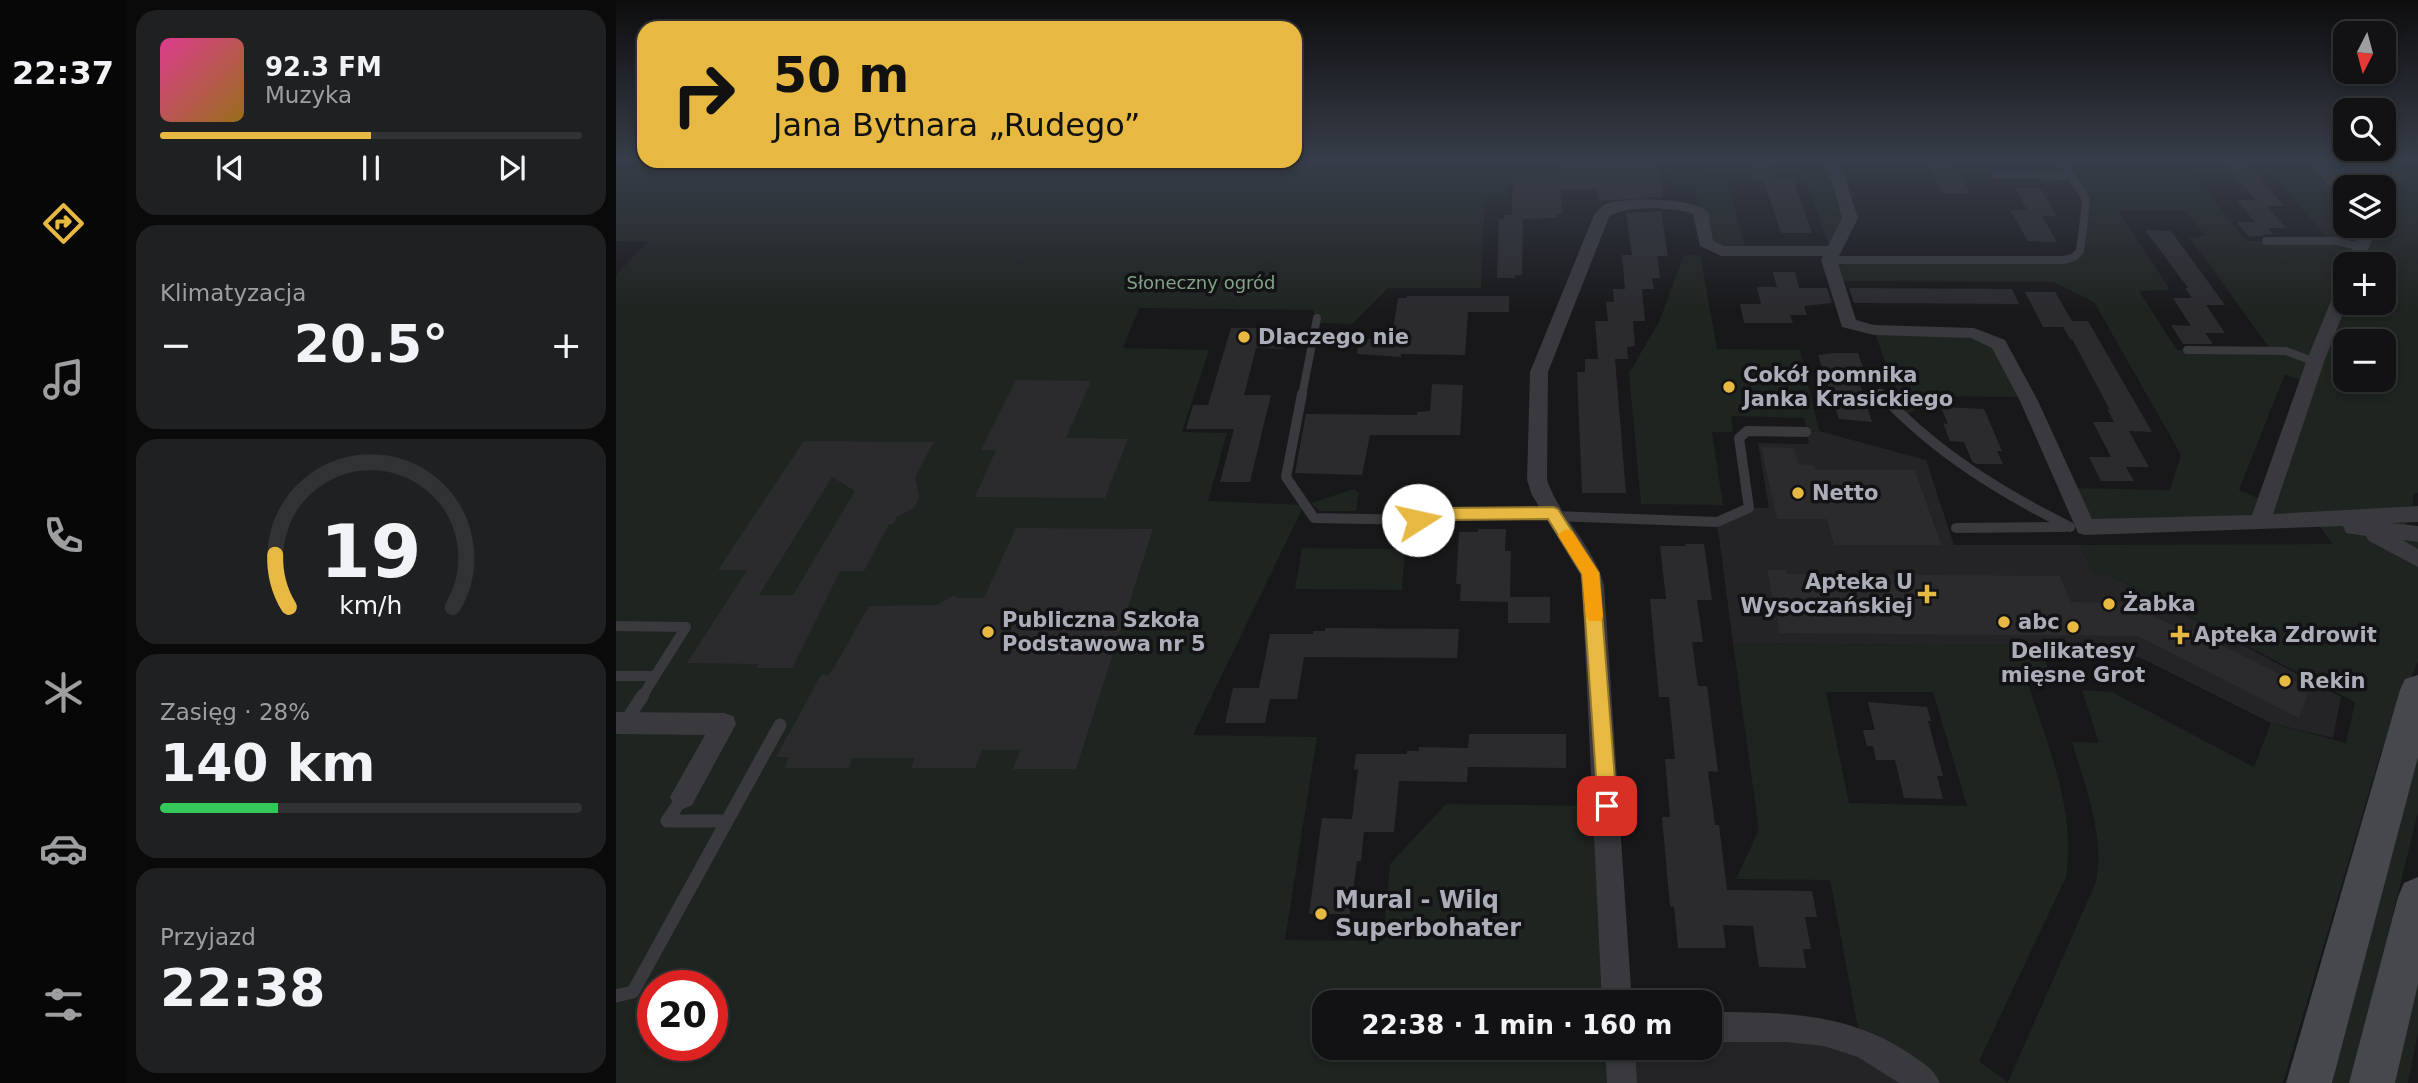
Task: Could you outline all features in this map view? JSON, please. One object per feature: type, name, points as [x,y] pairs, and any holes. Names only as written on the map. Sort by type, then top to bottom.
[{"type":"street","points":[[1605,212],[1537,383],[1537,480],[1554,515],[1591,573],[1593,585],[1616,990]]},
{"type":"street","points":[[1699,212],[1706,243],[1721,251],[1830,255]]},
{"type":"street","points":[[1848,212],[1850,218],[1830,255],[1848,323],[1874,330],[1974,333],[1999,344],[2029,401],[2078,527],[2295,522],[2418,514]]},
{"type":"street","points":[[2358,252],[2362,238]]},
{"type":"street","points":[[2260,523],[2334,315]]},
{"type":"street","points":[[2295,522],[2418,534]]},
{"type":"street","points":[[2347,526],[2381,536],[2418,559]]},
{"type":"street","points":[[2309,1083],[2418,690]]},
{"type":"street","points":[[620,723],[724,724],[683,797]]},
{"type":"street","points":[[2372,1083],[2418,897]]},
{"type":"street","points":[[1722,1027],[1801,1028],[1840,1035],[1886,1056],[1925,1083]]},
{"type":"street","points":[[1621,1060],[1622,1083]]},
{"type":"lane","points":[[1830,255],[2064,260],[2074,257],[2080,251],[2085,212]]},
{"type":"lane","points":[[2266,241],[2337,241],[2360,247]]},
{"type":"lane","points":[[1317,318],[1286,477],[1314,518],[1418,520],[1441,514],[1554,515],[1717,522],[1749,508],[1738,438],[1747,431],[1806,432]]},
{"type":"lane","points":[[2187,350],[2286,351],[2315,362]]},
{"type":"lane","points":[[1880,393],[1922,435],[2033,509],[2078,527]]},
{"type":"lane","points":[[1956,528],[2078,527]]},
{"type":"lane","points":[[616,626],[686,627],[655,676],[620,723]]},
{"type":"lane","points":[[616,676],[655,676]]},
{"type":"lane","points":[[616,996],[633,992],[780,725]]},
{"type":"lane","points":[[683,797],[667,821],[727,821]]},
{"type":"shaded area","points":[[1819,431],[1926,460],[1954,545],[2080,545],[2094,574],[2110,575],[2341,697],[2333,738],[2271,723],[2139,657],[2043,651],[2041,646],[1733,643],[1717,522],[1749,508],[1769,508],[1758,443],[1809,444],[1807,432]]},
{"type":"shaded area","points":[[1722,1027],[1802,1028],[1925,1083],[1622,1083],[1621,1060],[1722,1060]]},
{"type":"green space","name":"Słoneczny ogród","points":[[616,212],[1484,212],[1481,288],[1388,288],[1352,324],[1316,323],[1313,310],[1139,308],[1123,348],[1209,350],[1182,432],[1227,433],[1208,501],[1304,505],[1193,735],[1317,737],[1285,940],[1383,941],[1390,864],[1446,804],[1607,806],[1616,990],[1312,990],[1312,1060],[1621,1060],[1622,1083],[616,1083],[616,736],[624,724],[616,723],[616,275],[647,242],[616,241]]},
{"type":"green space","points":[[1702,212],[1736,212],[1746,251],[1712,248]]},
{"type":"green space","points":[[1817,212],[1849,212],[1849,212],[1831,251]]},
{"type":"green space","points":[[2085,212],[2119,212],[2170,290],[2139,291],[2177,350],[2271,350],[2189,237],[2205,236],[2186,212],[2222,212],[2246,241],[2329,240],[2304,212],[2333,212],[2333,238],[2396,238],[2396,212],[2418,212],[2418,493],[2414,493],[2405,528],[2418,534],[2418,661],[2380,755],[2283,1083],[1925,1083],[1861,1043],[1830,880],[1736,879],[1759,830],[1733,643],[2041,646],[2049,672],[2024,671],[2057,773],[2067,825],[2068,851],[2066,877],[1979,1061],[2008,1082],[2096,882],[2096,829],[2072,742],[2099,743],[2082,690],[2112,692],[2254,767],[2271,723],[2346,743],[2355,702],[2110,575],[2094,574],[2080,545],[2333,544],[2318,524],[2085,527],[2067,488],[2170,490],[2181,455],[2094,302],[2053,282],[1836,281],[1829,260],[2064,260],[2078,254]],"holes":[[[2285,374],[2308,383],[2267,502],[2239,490]],[[1826,692],[1933,692],[1967,806],[1849,803]]]},
{"type":"green space","points":[[1684,255],[1700,255],[1717,349],[1800,350],[1819,431],[1807,432],[1804,418],[1731,416],[1733,432],[1712,432],[1723,505],[1641,504],[1629,373],[1659,322]]},
{"type":"green space","points":[[1874,330],[1974,333],[1999,344],[2018,397],[1930,396],[1933,400],[1904,416]]},
{"type":"green space","points":[[1354,489],[1359,493],[1356,511],[1320,511],[1311,503]]},
{"type":"green space","points":[[1302,548],[1405,549],[1402,590],[1295,589]]},
{"type":"green space","points":[[2418,732],[2418,812],[2351,1083],[2333,1083],[2342,1007]]},
{"type":"green space","points":[[2418,975],[2418,1033],[2408,1083],[2388,1083]]},
{"type":"building","points":[[1512,212],[1562,212],[1562,214],[1557,214],[1557,218],[1523,219],[1522,275],[1515,275],[1515,278],[1497,278],[1499,219],[1504,219],[1504,215],[1512,215]]},
{"type":"building","points":[[1661,212],[1668,256],[1657,256],[1660,278],[1652,278],[1654,289],[1642,289],[1645,321],[1633,321],[1635,346],[1627,347],[1628,359],[1615,359],[1626,493],[1582,493],[1577,372],[1585,372],[1585,359],[1598,359],[1595,321],[1608,321],[1606,302],[1614,302],[1613,289],[1625,289],[1622,255],[1632,255],[1626,213]]},
{"type":"building","points":[[1774,212],[1804,212],[1812,233],[1781,233]]},
{"type":"building","points":[[2011,212],[2054,212],[2057,216],[2042,216],[2057,242],[2028,241]]},
{"type":"building","points":[[2246,212],[2272,212],[2286,228],[2268,228],[2273,234],[2249,237],[2237,222],[2255,222]]},
{"type":"building","points":[[2145,230],[2171,231],[2225,305],[2206,305],[2225,333],[2205,333],[2213,344],[2183,344],[2171,325],[2191,326],[2173,298],[2192,298],[2185,288],[2188,288]]},
{"type":"building","points":[[1773,272],[1795,272],[1799,288],[1827,288],[1832,303],[1804,306],[1807,315],[1790,315],[1793,323],[1744,323],[1740,304],[1761,304],[1757,287],[1777,287]]},
{"type":"building","points":[[1849,288],[2012,289],[2019,304],[1854,303]]},
{"type":"building","points":[[2025,292],[2055,292],[2072,321],[2088,321],[2152,432],[2129,431],[2149,467],[2126,467],[2134,481],[2101,481],[2089,457],[2111,457],[2093,422],[2114,422],[2107,409],[2110,410],[2072,339],[2063,327],[2043,327]]},
{"type":"building","points":[[1509,296],[1509,312],[1468,312],[1465,355],[1401,354],[1401,357],[1357,354],[1359,340],[1392,337],[1398,298]]},
{"type":"building","points":[[1231,328],[1265,328],[1264,332],[1287,332],[1283,349],[1256,348],[1244,395],[1271,395],[1250,482],[1220,482],[1234,429],[1186,429],[1193,405],[1208,405]]},
{"type":"building","points":[[1858,353],[1863,368],[1867,368],[1872,385],[1860,385],[1872,422],[1839,419],[1818,355]]},
{"type":"building","points":[[1016,380],[1091,381],[1066,438],[1128,439],[1105,498],[975,497],[996,450],[981,450]]},
{"type":"building","points":[[1432,384],[1463,385],[1460,435],[1370,435],[1362,475],[1295,473],[1306,414],[1417,415],[1417,412],[1430,411]]},
{"type":"building","points":[[1941,407],[1984,409],[2002,451],[1997,451],[2003,464],[1976,464],[1964,442],[1950,441],[1943,423],[1948,424]]},
{"type":"building","points":[[804,441],[934,442],[915,477],[919,497],[915,507],[897,517],[893,524],[889,524],[864,571],[840,571],[792,668],[757,668],[759,664],[687,663],[747,570],[718,570]],"holes":[[[832,477],[855,491],[793,595],[759,595]]]},
{"type":"building","points":[[1761,447],[1794,448],[1798,464],[1814,465],[1815,470],[1915,470],[1941,545],[1834,545],[1827,519],[1777,519]]},
{"type":"building","name":"Publiczna Szkoła Podstawowa nr 5","points":[[1016,528],[1153,529],[1076,769],[1013,769],[1020,750],[982,750],[975,768],[911,768],[915,758],[853,758],[848,768],[784,768],[789,757],[776,757],[821,675],[828,675],[833,669],[869,606],[937,605],[955,595],[957,598],[984,598]]},
{"type":"building","points":[[1478,529],[1506,529],[1505,551],[1511,551],[1510,597],[1550,597],[1550,623],[1508,623],[1508,602],[1460,601],[1461,584],[1456,584],[1459,532],[1478,532]]},
{"type":"building","points":[[1685,544],[1704,544],[1712,600],[1697,600],[1703,642],[1692,642],[1698,686],[1707,686],[1718,772],[1708,771],[1715,825],[1719,825],[1727,890],[1812,891],[1817,917],[1805,917],[1811,949],[1803,949],[1806,968],[1759,967],[1753,926],[1723,925],[1726,948],[1678,948],[1674,907],[1670,906],[1662,817],[1670,817],[1665,759],[1675,759],[1669,697],[1659,697],[1650,599],[1666,599],[1660,546],[1686,546]]},
{"type":"building","points":[[1767,570],[1786,570],[1787,574],[2060,576],[2071,602],[2137,603],[2151,610],[2150,614],[2187,633],[2189,629],[2298,683],[2296,688],[2308,694],[2299,718],[2138,636],[1780,633]]},
{"type":"building","points":[[1325,628],[1459,629],[1457,658],[1304,657],[1297,699],[1270,699],[1265,723],[1225,723],[1233,688],[1259,688],[1270,634],[1313,634],[1313,631],[1325,631]]},
{"type":"building","points":[[1868,702],[1927,707],[1931,721],[1928,721],[1943,776],[1937,776],[1943,799],[1904,798],[1895,760],[1876,760],[1873,746],[1867,746],[1863,730],[1875,730]]},
{"type":"building","points":[[1469,734],[1566,734],[1566,768],[1468,767],[1467,782],[1399,781],[1394,832],[1364,832],[1350,914],[1309,914],[1322,818],[1352,819],[1358,769],[1354,770],[1356,754],[1407,754],[1407,751],[1419,751],[1419,747],[1468,748]]},
{"type":"slow traffic","points":[[1566,535],[1591,573],[1595,616]]},
{"type":"place","name":"Dlaczego nie","points":[[1244,337]]},
{"type":"place","name":"Cokół pomnika Janka Krasickiego","points":[[1729,387]]},
{"type":"place","name":"Netto","points":[[1798,493]]},
{"type":"place","name":"Apteka U Wysoczańskiej","points":[[1927,594]]},
{"type":"place","name":"Żabka","points":[[2109,604]]},
{"type":"place","name":"abc","points":[[2004,622]]},
{"type":"place","name":"Delikatesy mięsne Grot","points":[[2073,627]]},
{"type":"place","name":"Publiczna Szkoła Podstawowa nr 5","points":[[988,632]]},
{"type":"place","name":"Apteka Zdrowit","points":[[2180,635]]},
{"type":"place","name":"Rekin","points":[[2285,681]]},
{"type":"place","name":"Mural - Wilq Superbohater","points":[[1321,914]]},
{"type":"route","points":[[1418,520],[1441,514],[1553,513],[1591,573],[1607,806]]}]
